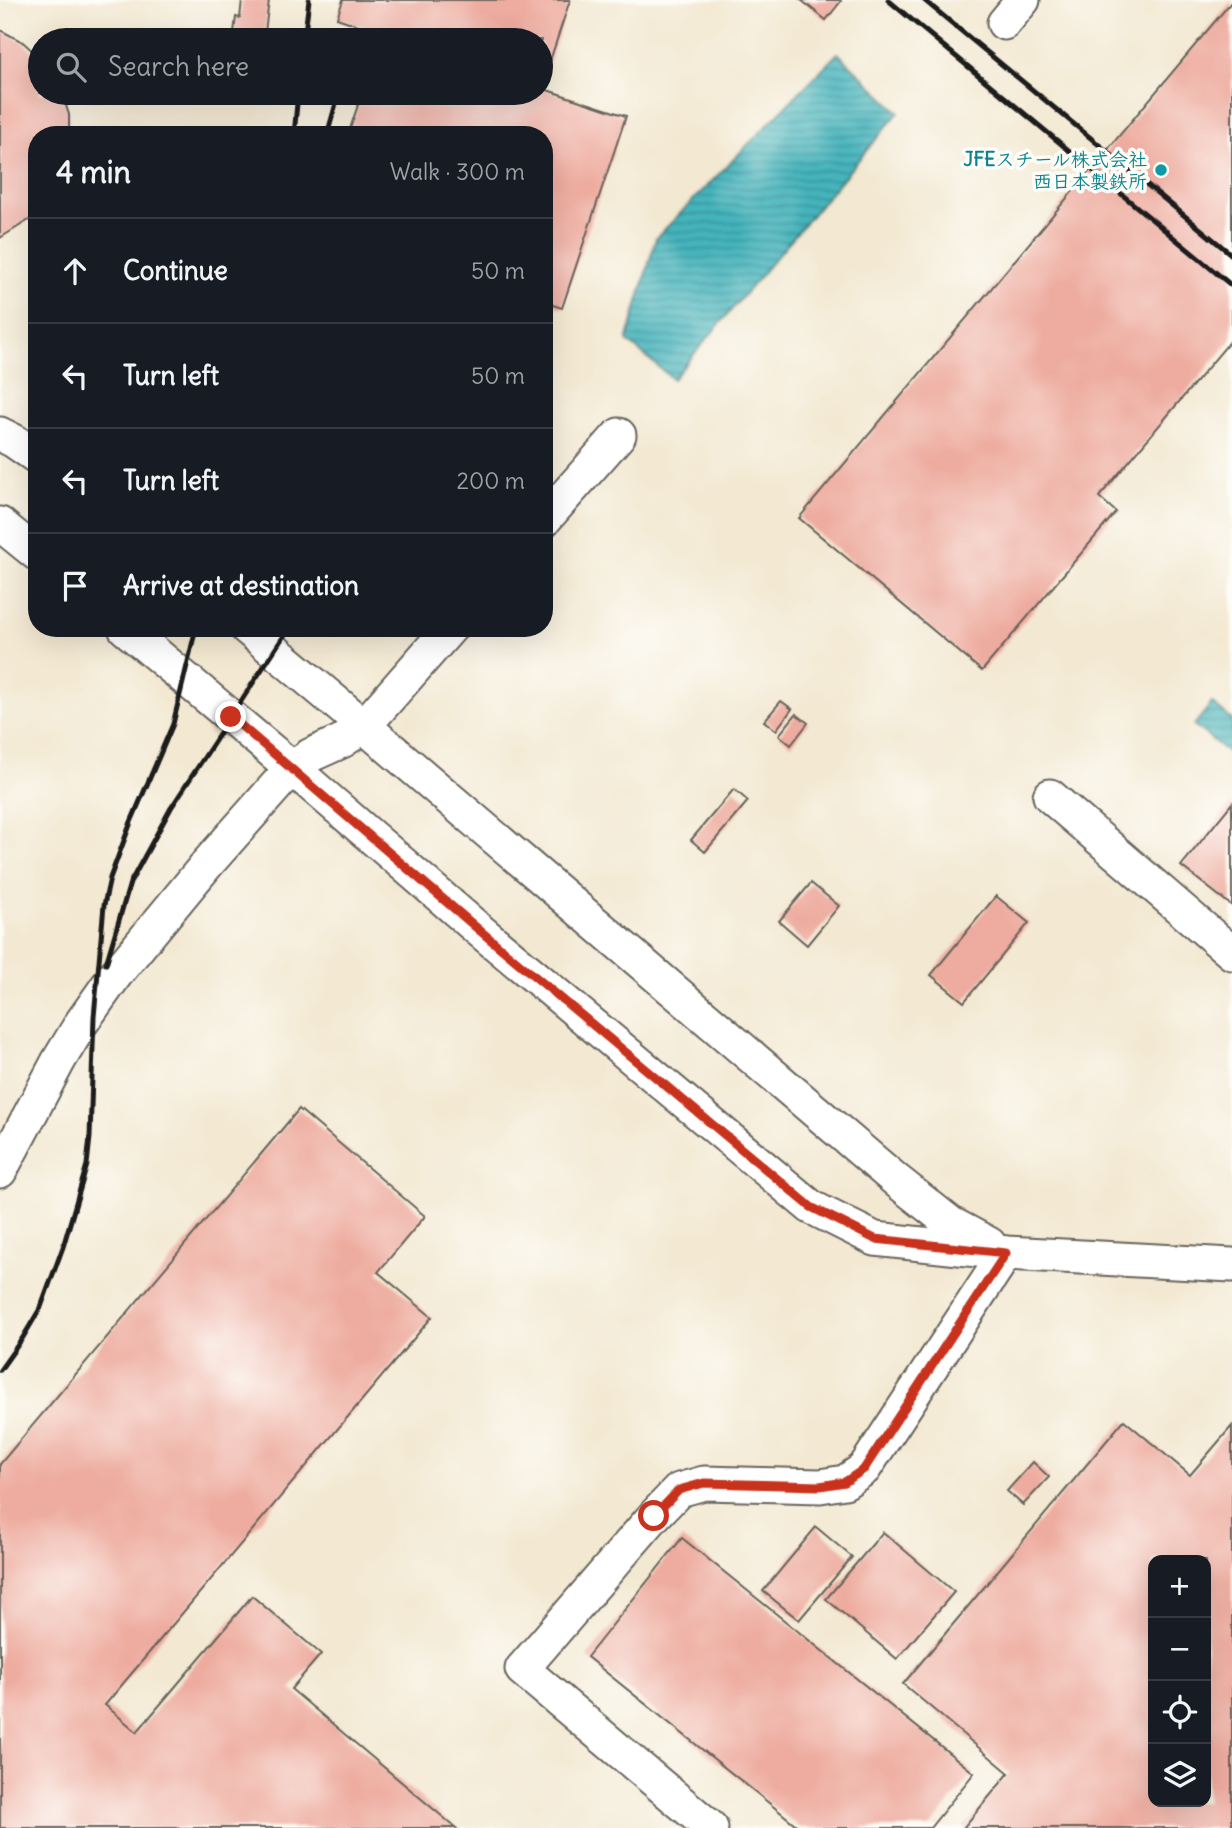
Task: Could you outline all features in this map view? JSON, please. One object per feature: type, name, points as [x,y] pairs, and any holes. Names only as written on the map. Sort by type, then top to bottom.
[{"type":"lane","points":[[0,434],[28,451]]},
{"type":"lane","points":[[553,510],[619,435]]},
{"type":"lane","points":[[0,524],[28,547]]},
{"type":"lane","points":[[136,637],[478,929],[811,1207],[875,1239],[1006,1253],[1232,1265]]},
{"type":"lane","points":[[258,637],[897,1181],[950,1223],[1006,1253]]},
{"type":"lane","points":[[0,1171],[82,1022],[116,974],[207,864],[292,768],[364,726],[442,637]]},
{"type":"lane","points":[[1050,796],[1232,953]]},
{"type":"lane","points":[[711,1828],[522,1669],[679,1490],[704,1483],[820,1486],[845,1482],[864,1469],[1006,1253]]},
{"type":"water","points":[[838,53],[899,112],[673,379],[627,341],[656,238]]},
{"type":"water","points":[[1212,703],[1232,720],[1232,756],[1194,725]]},
{"type":"building","points":[[242,0],[269,0],[266,28],[235,28],[236,17],[240,18]]},
{"type":"building","points":[[343,0],[570,0],[553,52],[553,28],[366,28],[337,18]]},
{"type":"building","points":[[801,0],[839,0],[841,1],[826,20]]},
{"type":"building","name":"JFEスチール株式会社 西日本製鉄所","points":[[1232,1],[1232,339],[1099,497],[1116,512],[982,671],[799,518]]},
{"type":"building","points":[[0,30],[28,47],[28,105],[66,105],[69,126],[28,126],[28,221],[0,238]]},
{"type":"building","points":[[553,92],[626,116],[562,308],[553,305],[553,126],[351,126],[358,105],[553,105]]},
{"type":"building","points":[[781,701],[792,709],[776,730],[764,721]]},
{"type":"building","points":[[796,714],[808,723],[791,745],[779,735]]},
{"type":"building","points":[[734,789],[748,801],[705,852],[691,840]]},
{"type":"building","points":[[1232,803],[1232,906],[1181,866]]},
{"type":"building","points":[[811,883],[839,906],[807,945],[779,921]]},
{"type":"building","points":[[996,896],[1029,923],[964,1002],[931,975]]},
{"type":"building","points":[[299,1109],[425,1216],[378,1272],[432,1317],[105,1705],[137,1732],[252,1596],[321,1654],[291,1689],[456,1828],[0,1828],[0,1464]]},
{"type":"building","points":[[1124,1420],[1190,1475],[1232,1426],[1232,1828],[963,1828],[1009,1773],[903,1684]]},
{"type":"building","points":[[1033,1462],[1049,1477],[1023,1505],[1007,1491]]},
{"type":"building","points":[[816,1527],[852,1557],[799,1620],[763,1591]]},
{"type":"building","points":[[883,1532],[954,1592],[897,1659],[826,1599]]},
{"type":"building","points":[[682,1538],[974,1773],[930,1828],[800,1828],[587,1657]]},
{"type":"railway","points":[[306,28],[309,0]]},
{"type":"railway","points":[[888,0],[1232,286]]},
{"type":"railway","points":[[924,0],[1232,255]]},
{"type":"railway","points":[[295,126],[297,105]]},
{"type":"railway","points":[[330,126],[336,105]]},
{"type":"railway","points":[[0,1370],[41,1307],[63,1247],[87,1165],[94,1017],[104,905],[110,878],[131,822],[173,724],[194,637]]},
{"type":"railway","points":[[106,964],[130,883],[171,808],[283,637]]},
{"type":"place","name":"JFEスチール株式会社 西日本製鉄所","points":[[1161,170]]},
{"type":"route","points":[[231,717],[478,929],[811,1207],[875,1239],[1006,1253],[864,1469],[845,1482],[820,1486],[704,1483],[679,1490],[654,1516]]}]
